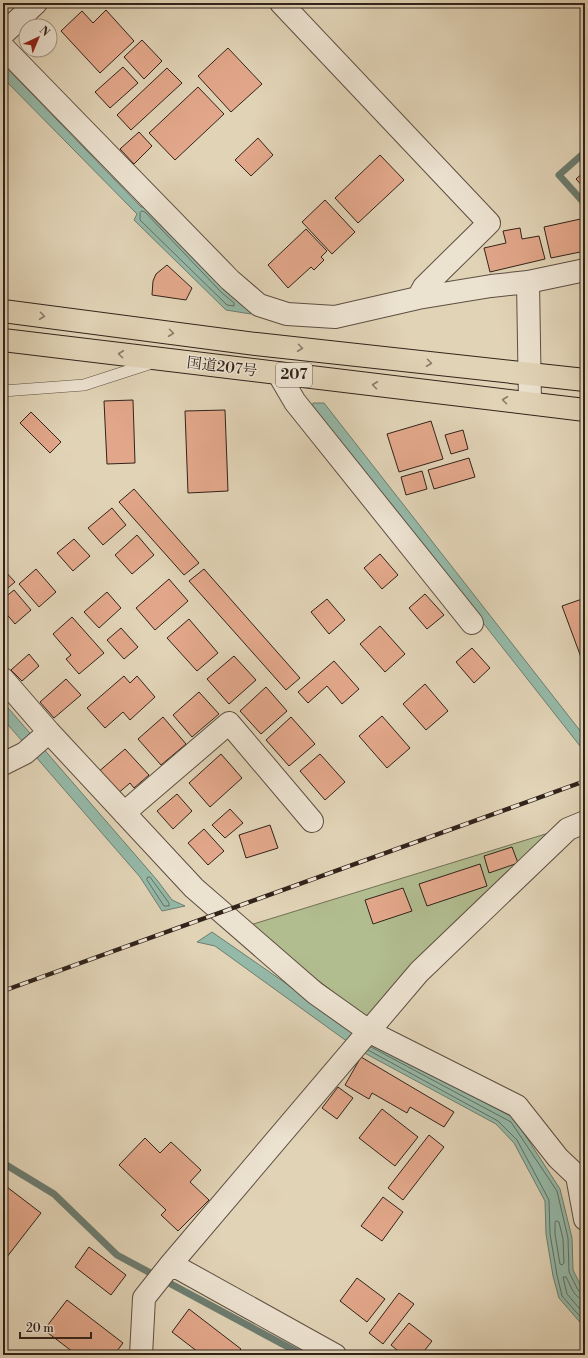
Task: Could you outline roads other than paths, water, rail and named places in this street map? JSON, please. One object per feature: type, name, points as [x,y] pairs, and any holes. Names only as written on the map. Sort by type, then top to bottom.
[{"type":"highway","name":"国道207号","points":[[3,311],[256,344],[287,346],[530,375],[585,380]]},
{"type":"highway","name":"国道207号","points":[[3,340],[585,410]]},
{"type":"street","points":[[3,34],[36,3]]},
{"type":"street","points":[[281,3],[489,223],[424,287],[418,298]]},
{"type":"street","points":[[3,47],[230,280],[259,305],[287,314],[335,317],[418,298],[491,286],[528,282],[585,270]]},
{"type":"street","points":[[528,282],[530,403]]},
{"type":"street","points":[[278,373],[295,402],[472,623]]},
{"type":"street","points":[[3,679],[45,735],[124,812],[194,888],[315,993],[370,1032],[517,1106],[558,1158],[577,1176],[585,1219]]},
{"type":"street","points":[[124,812],[229,724],[312,821]]},
{"type":"street","points":[[3,764],[25,753],[45,735]]},
{"type":"street","points":[[141,1355],[144,1298],[370,1032],[419,972],[568,828],[585,822]]},
{"type":"street","points":[[164,1274],[335,1355]]},
{"type":"lane","points":[[3,391],[84,384],[164,360]]},
{"type":"water","points":[[3,64],[141,207],[146,207],[224,290],[248,309],[251,314],[226,310],[134,220],[137,214],[3,78]]},
{"type":"water","points":[[313,403],[324,403],[585,737],[585,755],[580,746],[318,413],[312,409]]},
{"type":"water","points":[[3,702],[157,880],[172,900],[185,906],[162,911],[140,877],[3,719]]},
{"type":"water","points":[[212,932],[363,1037],[514,1118],[560,1189],[572,1238],[573,1270],[585,1292],[585,1328],[559,1298],[553,1276],[546,1234],[545,1201],[514,1143],[496,1124],[359,1050],[215,946],[197,942]]},
{"type":"waterway","points":[[585,152],[559,175],[585,204]]},
{"type":"waterway","points":[[3,1163],[54,1194],[117,1255],[303,1355]]},
{"type":"railway","points":[[3,991],[585,781]]}]
